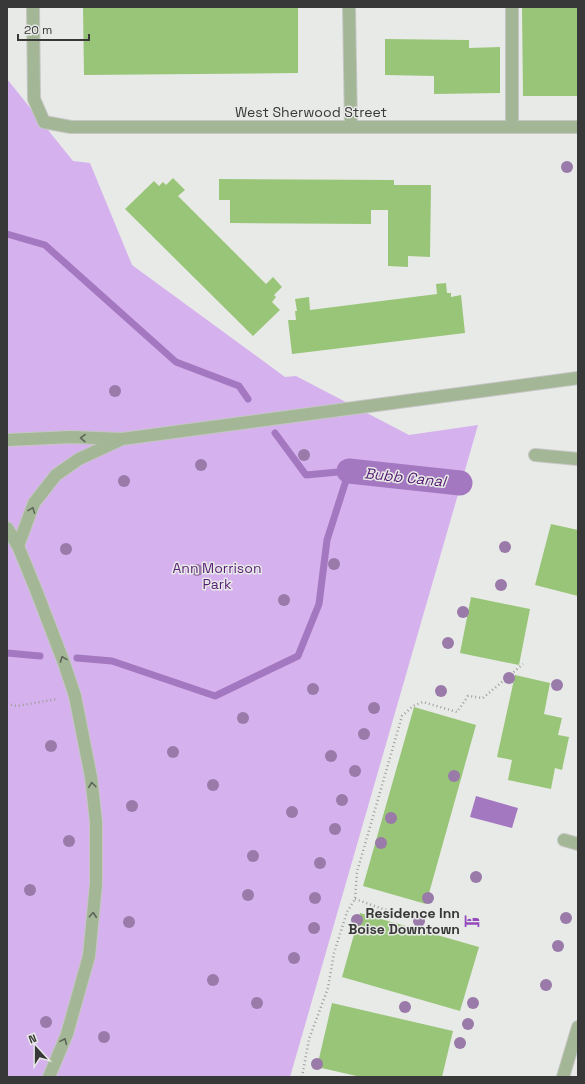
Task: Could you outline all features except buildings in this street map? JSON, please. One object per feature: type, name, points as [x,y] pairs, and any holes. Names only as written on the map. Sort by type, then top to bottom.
[{"type":"street","name":"West Sherwood Street","points":[[33,7],[34,99],[44,122],[71,127],[578,127]]},
{"type":"street","points":[[349,7],[351,127]]},
{"type":"street","points":[[512,7],[512,127]]},
{"type":"street","points":[[7,440],[70,438],[122,439],[578,378]]},
{"type":"street","points":[[18,546],[34,503],[56,475],[79,459],[122,439]]},
{"type":"street","points":[[535,455],[578,459]]},
{"type":"street","points":[[7,528],[18,546],[64,662],[75,696],[93,792],[96,822],[96,884],[89,956],[68,1034],[49,1077]]},
{"type":"street","points":[[564,840],[578,844]]},
{"type":"street","points":[[563,1077],[578,1027]]},
{"type":"path","points":[[303,1077],[309,1039],[328,988],[334,953],[348,912],[355,899],[357,872],[402,716],[413,706],[423,702],[457,712],[468,696],[482,698],[523,664]]},
{"type":"path","points":[[7,704],[17,706],[75,696]]},
{"type":"path","points":[[355,899],[383,909],[422,916]]},
{"type":"green space","name":"Ann Morrison Park","points":[[7,79],[73,161],[90,163],[132,265],[285,377],[296,376],[409,435],[478,425],[290,1077],[7,1077]]},
{"type":"shaded area","points":[[476,796],[518,808],[512,828],[470,817]]},
{"type":"waterway","points":[[7,234],[45,245],[176,362],[239,386],[248,399]]},
{"type":"waterway","points":[[77,658],[112,661],[215,696],[298,656],[319,604],[327,540],[349,471],[306,475],[275,433]]},
{"type":"waterway","name":"Bubb Canal","points":[[349,471],[460,483]]},
{"type":"waterway","points":[[7,653],[40,656]]},
{"type":"place","name":"Residence Inn Boise Downtown","points":[[472,921]]}]
